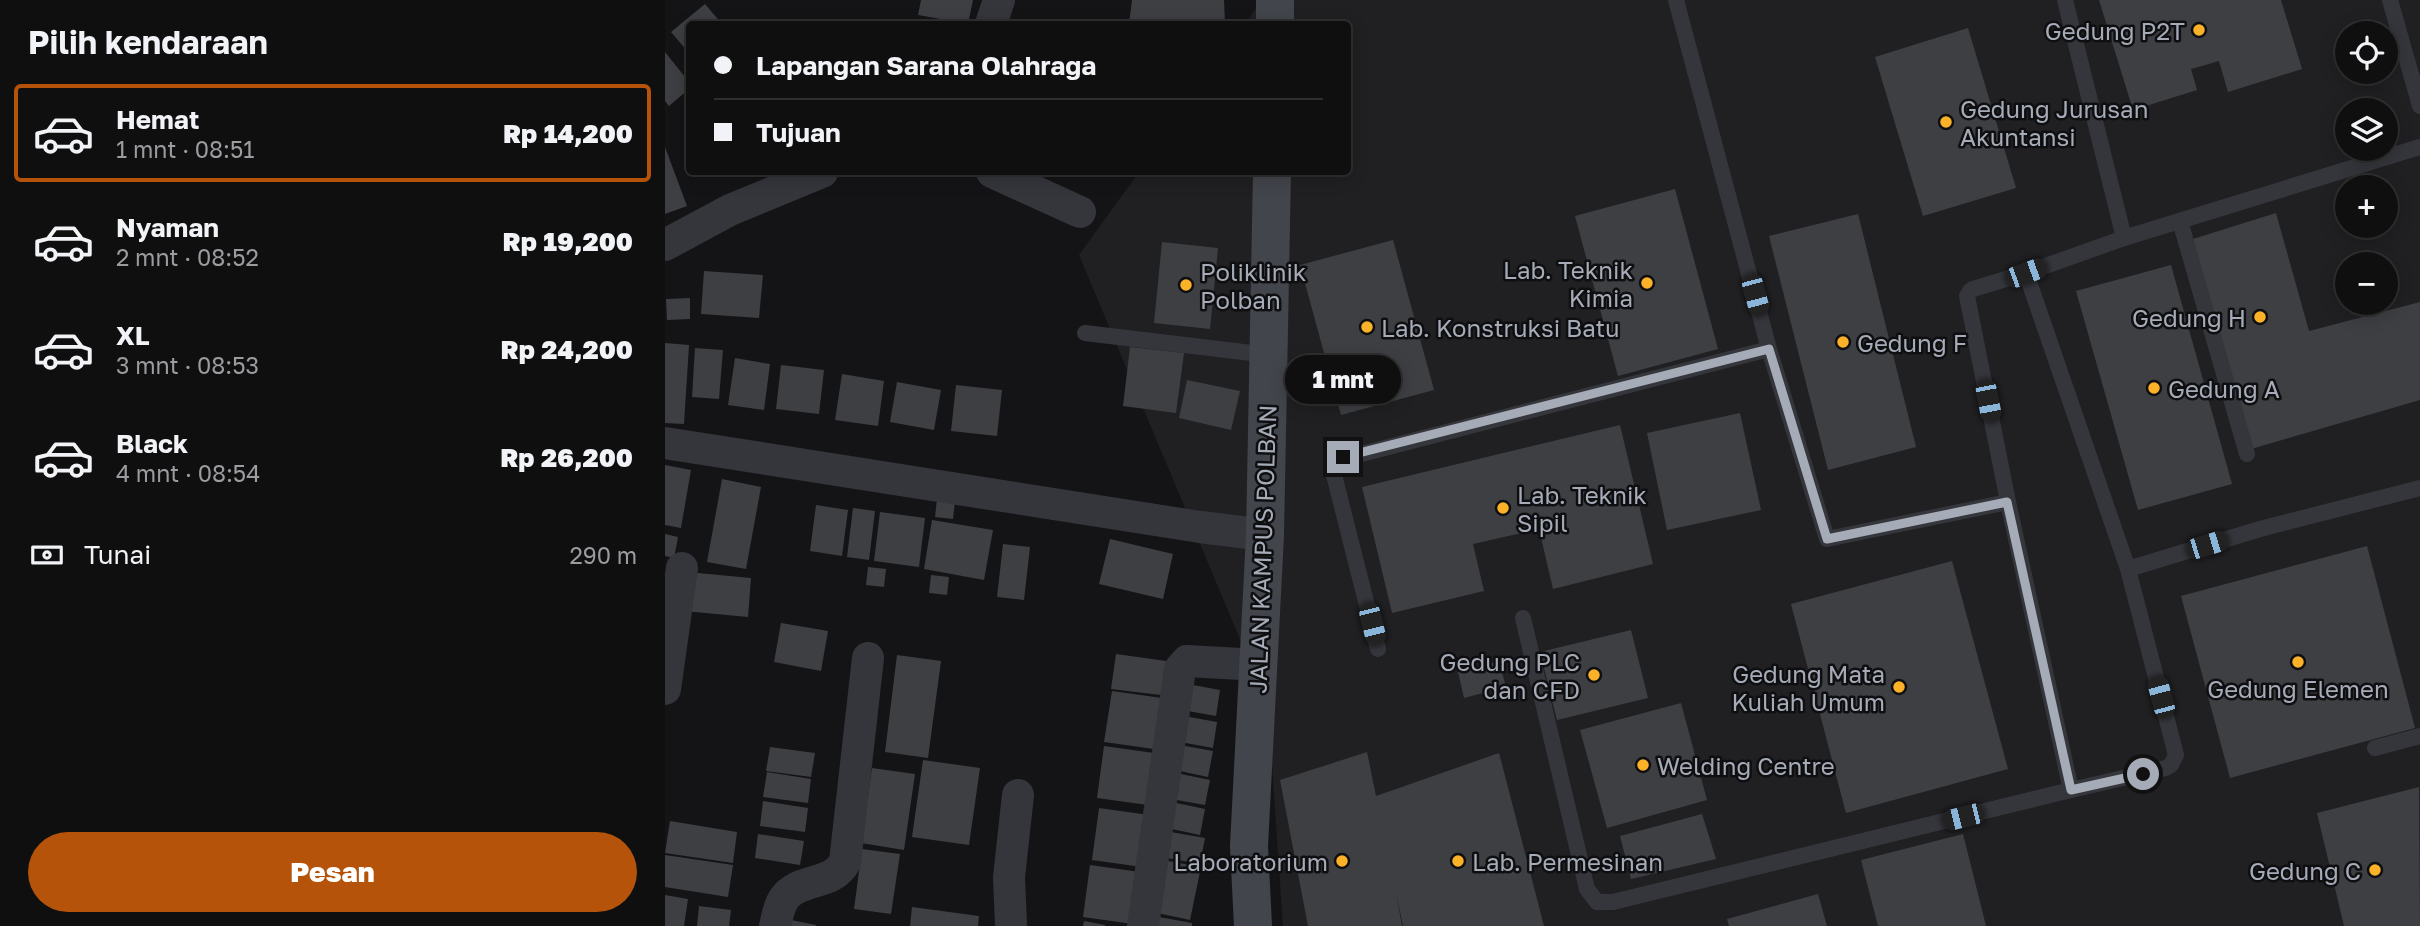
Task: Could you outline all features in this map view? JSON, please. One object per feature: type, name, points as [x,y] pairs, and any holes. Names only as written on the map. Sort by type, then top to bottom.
[{"type":"street","points":[[987,0],[990,21]]},
{"type":"street","points":[[991,21],[999,0]]},
{"type":"street","points":[[1275,0],[1275,21]]},
{"type":"street","points":[[665,245],[730,210],[815,175]]},
{"type":"street","points":[[999,175],[1080,212]]},
{"type":"street","name":"JALAN KAMPUS POLBAN","points":[[1253,926],[1249,846],[1265,535],[1272,175]]},
{"type":"street","points":[[665,443],[1265,535]]},
{"type":"street","points":[[665,689],[682,568]]},
{"type":"street","points":[[775,926],[781,904],[789,892],[835,875],[845,862],[868,658]]},
{"type":"street","points":[[1143,926],[1180,669],[1187,661],[1259,665]]},
{"type":"street","points":[[1011,926],[1009,877],[1018,795]]},
{"type":"lane","points":[[1676,0],[1769,349],[1827,539],[2007,502]]},
{"type":"lane","points":[[2064,0],[2124,238]]},
{"type":"lane","points":[[2390,0],[2420,106]]},
{"type":"lane","points":[[2071,790],[2007,502],[1968,296],[1970,291],[2124,238],[2420,147]]},
{"type":"lane","points":[[2181,221],[2247,454]]},
{"type":"lane","points":[[1523,618],[1587,889],[1597,902],[1613,902],[2167,768],[2174,761],[2174,748],[2128,569],[2026,273]]},
{"type":"lane","points":[[1085,333],[1268,355]]},
{"type":"lane","points":[[1378,649],[1333,475],[1334,463],[1769,349]]},
{"type":"lane","points":[[2128,569],[2260,529],[2420,488]]},
{"type":"lane","points":[[2375,748],[2420,736]]},
{"type":"shaded area","points":[[1262,0],[2420,0],[2420,926],[1283,926],[1268,706],[1079,255],[1137,175],[1351,175],[1351,21],[1247,21]]},
{"type":"building","points":[[921,0],[973,0],[969,21],[918,15]]},
{"type":"building","points":[[1132,0],[1224,0],[1225,21],[1129,21]]},
{"type":"building","name":"Gedung P2T","points":[[2099,0],[2281,0],[2302,69],[2228,92],[2219,61],[2191,69],[2197,90],[2133,110]]},
{"type":"building","points":[[705,4],[719,21],[686,21],[686,50],[671,32]]},
{"type":"building","name":"Gedung Jurusan Akuntansi","points":[[1968,28],[2016,188],[1923,216],[1875,57]]},
{"type":"building","points":[[665,52],[686,78],[686,92],[669,106],[665,101]]},
{"type":"building","points":[[665,147],[687,206],[665,214]]},
{"type":"building","name":"Lab. Teknik Kimia","points":[[1675,189],[1718,349],[1618,376],[1575,216]]},
{"type":"building","name":"Gedung H","points":[[2276,213],[2309,331],[2370,315],[2398,315],[2398,308],[2420,302],[2420,400],[2251,449],[2193,239]]},
{"type":"building","name":"Gedung F","points":[[1858,214],[1916,447],[1828,470],[1769,236]]},
{"type":"building","name":"Lab. Konstruksi Batu","points":[[1393,240],[1434,390],[1341,415],[1300,265]]},
{"type":"building","name":"Poliklinik Polban","points":[[1162,242],[1218,248],[1210,329],[1154,323]]},
{"type":"building","name":"Gedung A","points":[[2171,265],[2232,484],[2138,510],[2076,291]]},
{"type":"building","points":[[704,271],[763,275],[759,318],[701,314]]},
{"type":"building","points":[[690,298],[690,319],[667,320],[666,299]]},
{"type":"building","points":[[665,343],[689,345],[684,424],[665,423]]},
{"type":"building","points":[[1130,347],[1184,353],[1176,413],[1123,406]]},
{"type":"building","points":[[695,348],[723,350],[719,399],[692,397]]},
{"type":"building","points":[[735,358],[770,364],[764,410],[728,405]]},
{"type":"building","points":[[781,365],[824,370],[819,414],[776,409]]},
{"type":"building","points":[[842,374],[884,381],[878,426],[835,420]]},
{"type":"building","points":[[1187,380],[1240,391],[1231,430],[1179,418]]},
{"type":"building","points":[[897,382],[941,390],[934,430],[890,422]]},
{"type":"building","points":[[956,385],[1002,390],[997,436],[951,431]]},
{"type":"building","points":[[1740,413],[1761,510],[1667,530],[1647,433]]},
{"type":"building","name":"Lab. Teknik Sipil","points":[[1620,425],[1653,564],[1553,589],[1539,529],[1473,544],[1484,591],[1392,613],[1362,487]]},
{"type":"building","points":[[665,465],[691,470],[681,528],[665,525]]},
{"type":"building","points":[[722,479],[761,487],[746,569],[707,562]]},
{"type":"building","points":[[937,499],[955,501],[953,519],[935,517]]},
{"type":"building","points":[[816,505],[848,510],[842,556],[810,551]]},
{"type":"building","points":[[853,508],[875,511],[869,560],[847,557]]},
{"type":"building","points":[[880,512],[925,518],[919,567],[874,561]]},
{"type":"building","points":[[932,520],[993,530],[984,580],[924,569]]},
{"type":"building","points":[[665,534],[678,537],[674,558],[665,556]]},
{"type":"building","points":[[1110,539],[1173,554],[1163,599],[1099,584]]},
{"type":"building","points":[[1003,544],[1030,547],[1024,600],[997,597]]},
{"type":"building","name":"Gedung Elemen","points":[[2367,546],[2415,728],[2230,778],[2181,596]]},
{"type":"building","name":"Gedung Mata Kuliah Umum","points":[[1952,561],[2008,769],[1846,813],[1791,604]]},
{"type":"building","points":[[868,567],[886,569],[884,587],[866,585]]},
{"type":"building","points":[[687,572],[751,578],[748,617],[684,611]]},
{"type":"building","points":[[931,575],[949,577],[947,595],[929,593]]},
{"type":"building","points":[[781,623],[828,631],[821,671],[774,662]]},
{"type":"building","name":"Gedung PLC dan CFD","points":[[1631,630],[1648,698],[1557,720],[1540,652]]},
{"type":"building","points":[[1116,654],[1166,661],[1161,695],[1111,689]]},
{"type":"building","points":[[897,655],[941,661],[928,758],[885,752]]},
{"type":"building","points":[[1499,661],[1506,687],[1464,698],[1458,672]]},
{"type":"building","points":[[1187,684],[1220,690],[1216,716],[1182,710]]},
{"type":"building","points":[[1112,691],[1162,698],[1154,749],[1104,742]]},
{"type":"building","name":"Welding Centre","points":[[1681,703],[1707,800],[1607,828],[1580,730]]},
{"type":"building","points":[[1184,716],[1217,722],[1213,748],[1180,742]]},
{"type":"building","points":[[1180,745],[1213,751],[1208,777],[1175,770]]},
{"type":"building","points":[[1104,746],[1154,753],[1148,805],[1097,798]]},
{"type":"building","points":[[770,747],[815,753],[811,777],[766,771]]},
{"type":"building","points":[[1367,752],[1376,796],[1499,753],[1544,926],[1403,926],[1396,892],[1402,926],[1308,926],[1280,780]]},
{"type":"building","points":[[923,760],[980,768],[969,845],[912,837]]},
{"type":"building","points":[[872,768],[915,774],[904,850],[861,843]]},
{"type":"building","points":[[767,772],[811,779],[808,803],[763,797]]},
{"type":"building","points":[[1176,773],[1210,780],[1205,805],[1171,799]]},
{"type":"building","name":"Gedung C","points":[[2419,787],[2420,926],[2344,926],[2317,813]]},
{"type":"building","points":[[763,801],[808,808],[805,832],[760,826]]},
{"type":"building","points":[[1172,802],[1205,809],[1200,835],[1167,828]]},
{"type":"building","points":[[1099,808],[1149,815],[1142,867],[1092,860]]},
{"type":"building","points":[[1702,814],[1716,859],[1631,879],[1620,836]]},
{"type":"building","points":[[670,821],[737,832],[733,863],[665,853]]},
{"type":"building","points":[[1171,832],[1205,838],[1200,864],[1167,858]]},
{"type":"building","points":[[758,834],[804,841],[800,865],[755,858]]},
{"type":"building","points":[[1963,834],[1986,926],[1878,926],[1861,860]]},
{"type":"building","points":[[862,849],[900,854],[891,914],[854,909]]},
{"type":"building","points":[[665,855],[733,865],[728,897],[665,887]]},
{"type":"building","points":[[1168,861],[1201,867],[1190,920],[1157,913]]},
{"type":"building","points":[[1090,865],[1140,872],[1133,924],[1083,917]]},
{"type":"building","points":[[1818,894],[1827,926],[1729,926],[1727,919]]},
{"type":"building","points":[[665,895],[688,899],[684,926],[665,926]]},
{"type":"building","points":[[699,906],[731,910],[729,926],[697,926]]},
{"type":"building","points":[[912,907],[979,916],[978,926],[910,926]]},
{"type":"building","points":[[1159,917],[1192,923],[1192,926],[1157,926]]},
{"type":"building","points":[[791,920],[816,925],[816,926],[790,926]]},
{"type":"building","points":[[1084,921],[1105,925],[1105,926],[1083,926]]},
{"type":"place","name":"Gedung P2T","points":[[2199,30]]},
{"type":"place","name":"Gedung Jurusan Akuntansi","points":[[1946,122]]},
{"type":"place","name":"Lab. Teknik Kimia","points":[[1647,283]]},
{"type":"place","name":"Poliklinik Polban","points":[[1186,285]]},
{"type":"place","name":"Gedung H","points":[[2260,317]]},
{"type":"place","name":"Lab. Konstruksi Batu","points":[[1367,327]]},
{"type":"place","name":"Gedung F","points":[[1843,342]]},
{"type":"place","name":"Gedung A","points":[[2154,388]]},
{"type":"place","name":"Lab. Teknik Sipil","points":[[1503,508]]},
{"type":"place","name":"Gedung Elemen","points":[[2298,662]]},
{"type":"place","name":"Gedung PLC dan CFD","points":[[1594,675]]},
{"type":"place","name":"Gedung Mata Kuliah Umum","points":[[1899,687]]},
{"type":"place","name":"Welding Centre","points":[[1643,765]]},
{"type":"place","name":"Laboratorium","points":[[1342,861]]},
{"type":"place","name":"Lab. Permesinan","points":[[1458,861]]},
{"type":"place","name":"Gedung C","points":[[2375,870]]},
{"type":"route","points":[[1343,457],[1769,349],[1827,539],[2007,502],[2071,790],[2143,774]]}]
